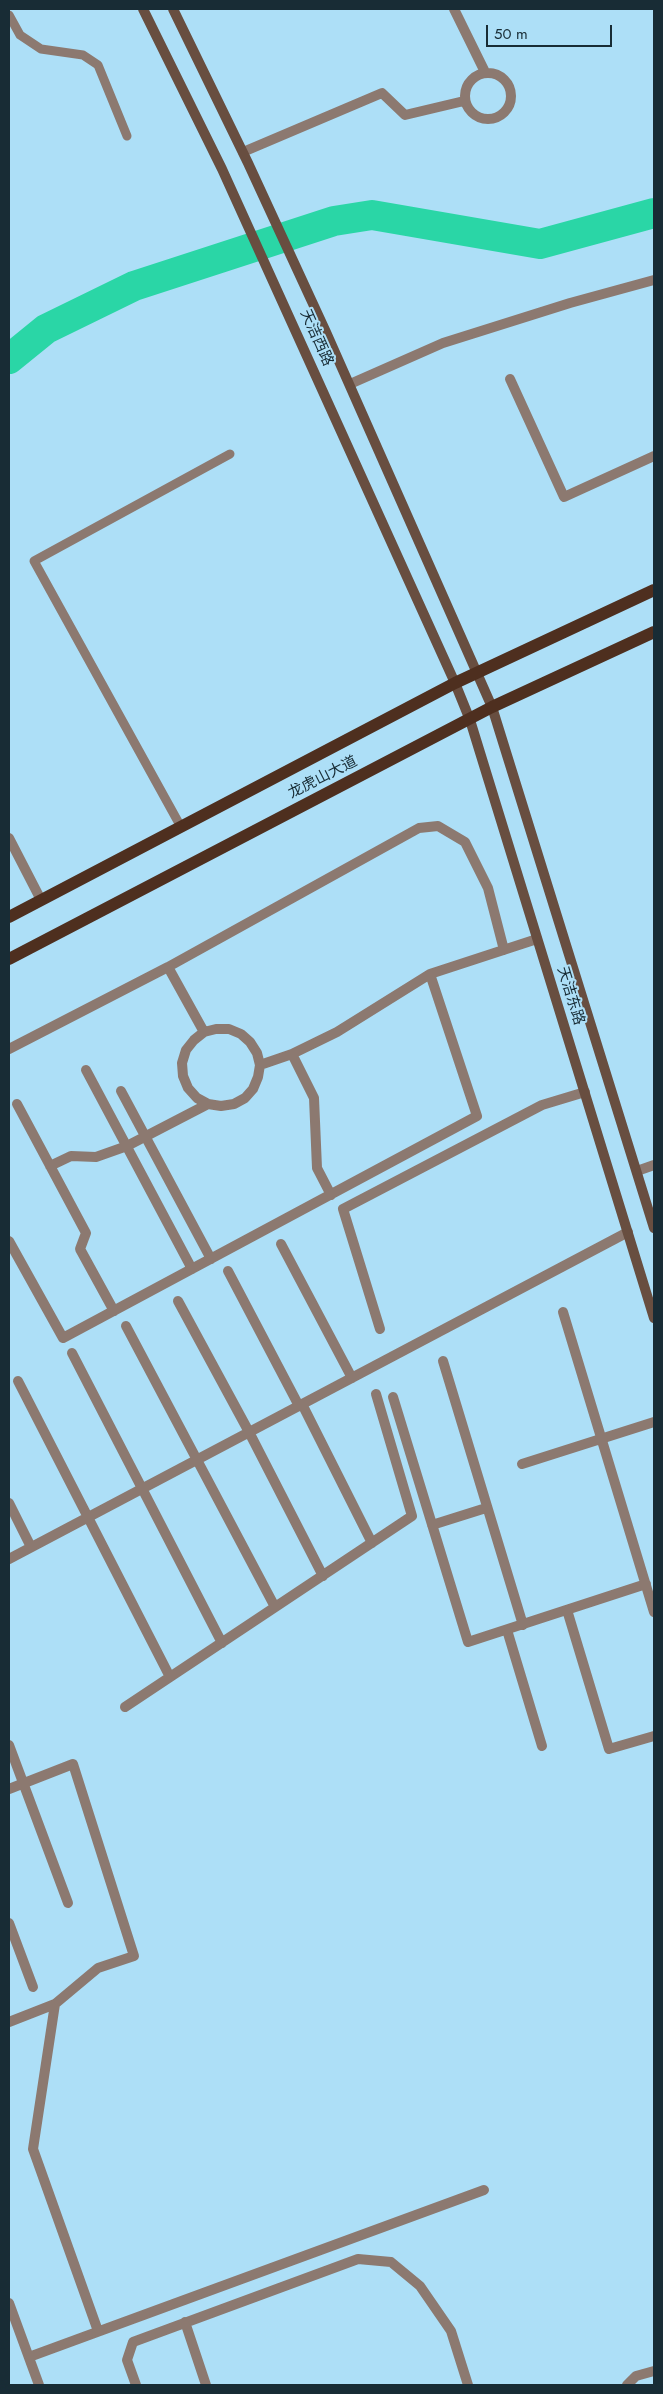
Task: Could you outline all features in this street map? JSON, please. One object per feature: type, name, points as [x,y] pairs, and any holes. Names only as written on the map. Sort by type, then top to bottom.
[{"type":"main road","name":"天洁西路","points":[[143,9],[222,169],[455,683]]},
{"type":"main road","points":[[173,9],[243,152]]},
{"type":"main road","name":"天洁西路","points":[[243,152],[350,384],[478,672]]},
{"type":"main road","name":"龙虎山大道","points":[[9,917],[455,683],[654,590]]},
{"type":"main road","name":"龙虎山大道","points":[[9,960],[492,707],[654,632]]},
{"type":"main road","name":"天洁东路","points":[[478,672],[492,707],[637,1171],[651,1206],[654,1228]]},
{"type":"main road","name":"天洁东路","points":[[455,683],[470,720],[654,1318]]},
{"type":"street","points":[[454,9],[485,72]]},
{"type":"street","points":[[485,72],[500,75],[511,88],[512,102],[506,113],[493,119],[482,119],[471,112],[464,100],[467,87],[473,78],[485,72]]},
{"type":"street","points":[[243,152],[382,93],[405,115],[464,100]]},
{"type":"street","points":[[350,384],[443,343],[570,303],[654,280]]},
{"type":"street","points":[[510,380],[564,497],[654,456]]},
{"type":"street","points":[[9,1049],[168,967],[418,828],[438,826],[465,842],[488,888],[504,950]]},
{"type":"street","points":[[9,838],[41,900]]},
{"type":"street","points":[[260,1065],[292,1054],[337,1032],[430,974],[537,939]]},
{"type":"street","points":[[168,967],[204,1032]]},
{"type":"street","points":[[9,1241],[63,1338],[477,1116],[430,974]]},
{"type":"street","points":[[216,1029],[229,1029],[240,1034],[250,1042],[257,1053],[260,1065],[256,1083],[245,1098],[234,1104],[221,1106],[208,1104],[197,1098],[188,1088],[183,1076],[182,1063],[186,1050],[204,1032],[216,1029]]},
{"type":"street","points":[[292,1054],[314,1098],[317,1168],[331,1195]]},
{"type":"street","points":[[86,1070],[192,1269]]},
{"type":"street","points":[[121,1091],[211,1259]]},
{"type":"street","points":[[380,1329],[343,1208],[542,1105],[584,1092]]},
{"type":"street","points":[[17,1104],[86,1233],[80,1249],[114,1311]]},
{"type":"street","points":[[50,1166],[71,1156],[96,1157],[126,1146],[208,1104]]},
{"type":"street","points":[[637,1171],[654,1165]]},
{"type":"street","points":[[9,1559],[628,1232]]},
{"type":"street","points":[[281,1244],[352,1378]]},
{"type":"street","points":[[228,1271],[372,1543]]},
{"type":"street","points":[[178,1301],[249,1432],[323,1576]]},
{"type":"street","points":[[563,1312],[654,1612]]},
{"type":"street","points":[[126,1326],[275,1607]]},
{"type":"street","points":[[72,1353],[222,1643]]},
{"type":"street","points":[[443,1361],[523,1625]]},
{"type":"street","points":[[18,1381],[170,1677]]},
{"type":"street","points":[[125,1707],[412,1516],[376,1394]]},
{"type":"street","points":[[393,1397],[468,1642],[646,1584]]},
{"type":"street","points":[[522,1464],[654,1422]]},
{"type":"street","points":[[9,1503],[31,1547]]},
{"type":"street","points":[[432,1525],[486,1508]]},
{"type":"street","points":[[567,1610],[609,1750],[654,1736]]},
{"type":"street","points":[[507,1630],[542,1746]]},
{"type":"street","points":[[9,1745],[68,1903]]},
{"type":"street","points":[[9,1789],[73,1764],[134,1956],[98,1968],[55,2004],[9,2022]]},
{"type":"street","points":[[9,1923],[33,1987]]},
{"type":"street","points":[[55,2004],[33,2149],[98,2331]]},
{"type":"street","points":[[29,2356],[484,2190]]},
{"type":"street","points":[[136,2385],[126,2360],[132,2342],[358,2259],[391,2262],[420,2286],[451,2331],[468,2385]]},
{"type":"street","points":[[9,2303],[40,2385]]},
{"type":"street","points":[[185,2322],[206,2385]]},
{"type":"street","points":[[627,2385],[636,2376],[654,2371]]},
{"type":"lane","points":[[9,15],[20,35],[41,49],[83,54],[98,65],[127,136]]},
{"type":"lane","points":[[181,827],[34,561],[230,454]]},
{"type":"waterway","points":[[9,359],[46,329],[134,286],[334,221],[372,215],[540,244],[654,213]]}]
